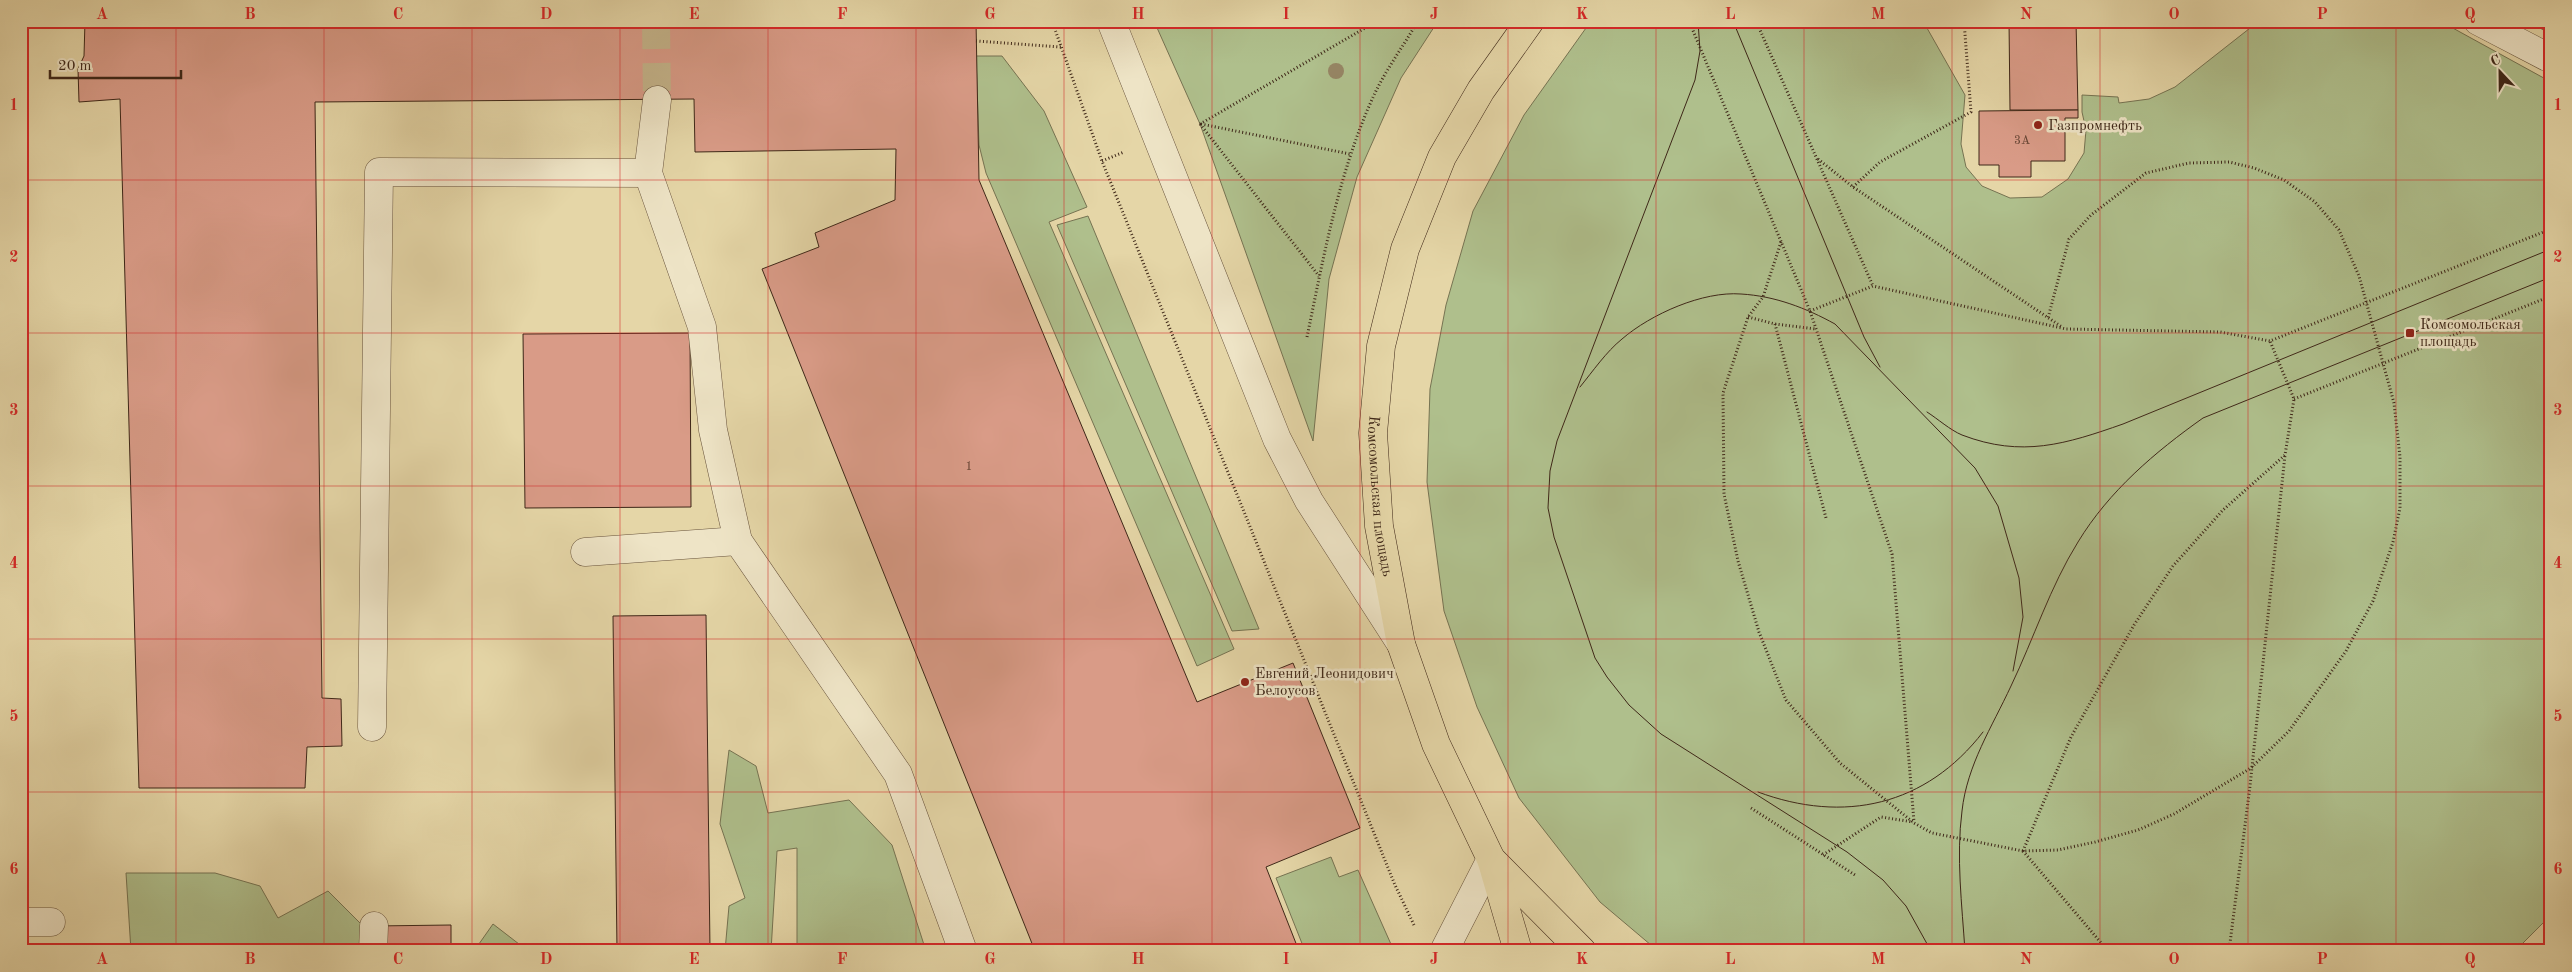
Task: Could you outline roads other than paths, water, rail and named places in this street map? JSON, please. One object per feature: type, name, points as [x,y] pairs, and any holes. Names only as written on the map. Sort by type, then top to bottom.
[{"type":"main road","name":"Комсомольская площадь","points":[[1530,21],[1481,90],[1442,157],[1405,249],[1381,346],[1373,433],[1378,526],[1400,644],[1436,744],[1491,858],[1582,951]]},
{"type":"main road","points":[[1491,858],[1518,951]]},
{"type":"lane","points":[[1111,21],[1277,439],[1309,501],[1400,644]]},
{"type":"lane","points":[[2478,21],[2551,59]]},
{"type":"lane","points":[[657,100],[648,173],[702,328],[713,430],[738,541],[898,774],[963,951]]},
{"type":"lane","points":[[372,727],[379,172],[648,173]]},
{"type":"lane","points":[[585,552],[738,541]]},
{"type":"lane","points":[[1444,951],[1491,858]]},
{"type":"lane","points":[[21,922],[51,922]]},
{"type":"tunnel","points":[[656,21],[657,100]]},
{"type":"tram line","points":[[1698,21],[1700,51],[1695,80],[1557,441],[1550,471],[1548,508],[1554,537],[1595,658],[1629,705],[1661,734],[1847,852],[1883,880],[1906,906],[1931,951]]},
{"type":"tram line","points":[[1733,21],[1864,337],[1880,367]]},
{"type":"tram line","points":[[1927,412],[1962,435],[1984,442],[2024,447],[2044,446],[2063,442],[2123,424],[2551,249]]},
{"type":"tram line","points":[[1965,951],[1960,881],[1960,828],[1969,778],[1981,747],[2004,701],[2059,577],[2090,523],[2104,506],[2134,474],[2203,418],[2551,277]]},
{"type":"tram line","points":[[1580,387],[1611,350],[1634,330],[1662,313],[1694,300],[1710,296],[1741,294],[1766,297],[1801,308],[1835,324],[1975,468],[1998,506],[2019,578],[2023,617],[2013,671]]},
{"type":"tram line","points":[[1758,792],[1790,802],[1821,807],[1852,807],[1881,802],[1909,792],[1936,777],[1960,757],[1983,732]]},
{"type":"place","name":"Газпромнефть","points":[[2038,125]]},
{"type":"place","name":"Комсомольская площадь","points":[[2410,333]]},
{"type":"place","name":"Евгений Леонидович Белоусов","points":[[1245,682]]}]
